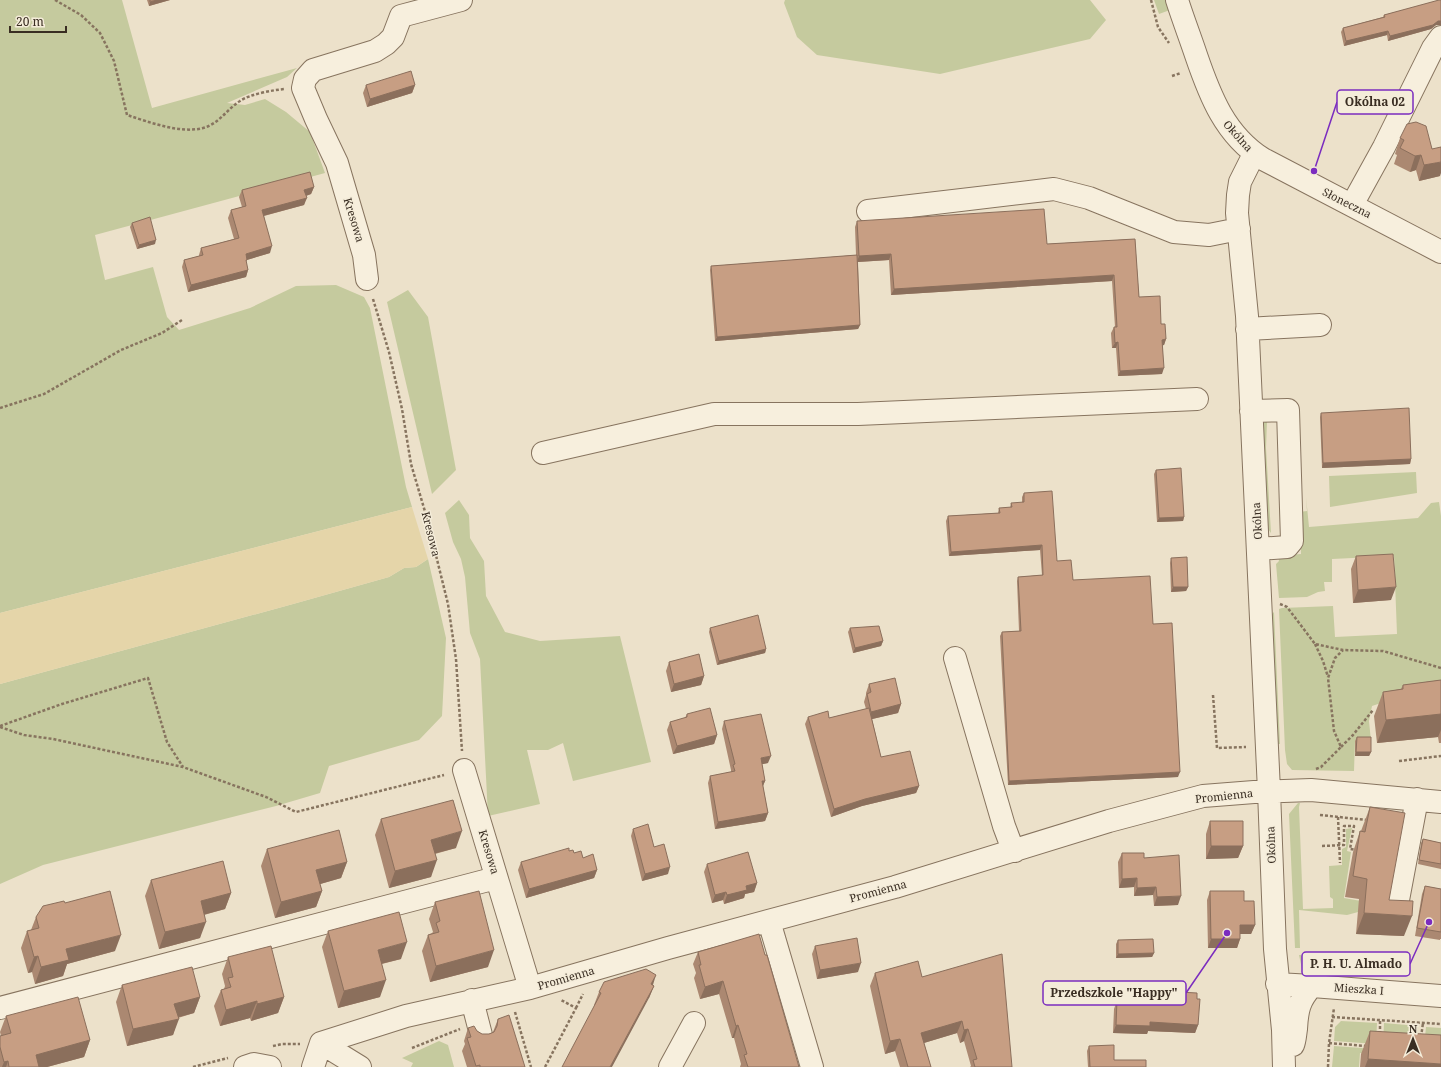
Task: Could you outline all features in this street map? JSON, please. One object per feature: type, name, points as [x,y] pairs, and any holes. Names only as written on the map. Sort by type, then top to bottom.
[{"type":"street","points":[[303,88],[305,79],[313,70],[375,51],[386,44],[393,37],[401,16],[461,0]]},
{"type":"street","name":"Okólna","points":[[1177,0],[1217,110],[1232,132],[1254,154],[1243,175],[1239,188],[1237,213],[1244,280],[1247,329],[1275,949],[1285,1067]]},
{"type":"street","points":[[1352,205],[1384,147],[1433,48],[1441,38]]},
{"type":"street","name":"Kresowa","points":[[303,88],[337,163],[364,255],[367,279]]},
{"type":"street","name":"Słoneczna","points":[[1254,154],[1441,252]]},
{"type":"street","points":[[868,211],[1054,189],[1089,198],[1174,232],[1209,235],[1239,229]]},
{"type":"street","points":[[1247,329],[1320,325]]},
{"type":"street","points":[[543,453],[714,414],[858,414],[1197,399]]},
{"type":"street","points":[[1251,410],[1288,410],[1292,541],[1287,547],[1258,548]]},
{"type":"street","points":[[955,658],[1004,826],[1015,851]]},
{"type":"street","name":"Kresowa","points":[[464,770],[530,988]]},
{"type":"street","name":"Promienna","points":[[321,1043],[406,1016],[530,988],[895,887],[1109,821],[1203,796],[1269,791],[1311,790],[1441,802]]},
{"type":"street","points":[[1398,900],[1417,799]]},
{"type":"street","points":[[0,1008],[496,878]]},
{"type":"street","points":[[769,921],[812,1067]]},
{"type":"street","name":"Mieszka I","points":[[1277,984],[1441,996]]},
{"type":"street","points":[[1285,1067],[1295,1042],[1297,1012],[1300,1001],[1304,994],[1312,986]]},
{"type":"street","points":[[472,1000],[481,1035]]},
{"type":"street","points":[[670,1067],[694,1023]]},
{"type":"street","points":[[313,1067],[321,1043],[360,1067]]},
{"type":"street","points":[[245,1067],[254,1064],[270,1067]]},
{"type":"path","points":[[55,0],[81,15],[100,33],[114,61],[128,114],[157,125],[188,129],[203,128],[216,122],[241,100],[272,90],[303,88]]},
{"type":"path","points":[[1150,0],[1156,17]]},
{"type":"path","points":[[1172,76],[1185,72]]},
{"type":"path","name":"Kresowa","points":[[367,279],[389,352],[402,409],[411,464],[426,515],[448,604],[456,658],[464,770]]},
{"type":"path","points":[[0,408],[44,394],[121,350],[162,333],[182,320]]},
{"type":"path","points":[[1276,603],[1288,607],[1315,644],[1323,661],[1328,678],[1334,731],[1341,747]]},
{"type":"path","points":[[1315,644],[1344,650],[1383,651],[1441,668]]},
{"type":"path","points":[[1328,678],[1335,658],[1344,650]]},
{"type":"path","points":[[0,727],[62,704],[148,678],[167,742],[184,767]]},
{"type":"path","points":[[1213,695],[1217,748]]},
{"type":"path","points":[[1311,772],[1321,767],[1353,735],[1373,710]]},
{"type":"path","points":[[0,727],[24,735],[53,739],[184,767],[266,797],[296,812],[464,770]]},
{"type":"path","points":[[1213,749],[1253,746]]},
{"type":"path","points":[[1398,761],[1441,756]]},
{"type":"path","points":[[1320,815],[1374,821]]},
{"type":"path","points":[[1338,817],[1340,863]]},
{"type":"path","points":[[1322,846],[1344,845],[1344,826],[1354,826],[1350,849],[1356,850]]},
{"type":"path","points":[[546,1067],[576,1008],[557,998]]},
{"type":"path","points":[[1328,1067],[1329,1043],[1335,1001]]},
{"type":"path","points":[[522,1009],[515,1011],[531,1067]]},
{"type":"path","points":[[1332,1017],[1441,1024]]},
{"type":"path","points":[[1380,1020],[1380,1040]]},
{"type":"path","points":[[1420,1043],[1423,1023]]},
{"type":"path","points":[[1329,1043],[1372,1046]]},
{"type":"green space","points":[[0,0],[122,0],[152,108],[297,68],[287,77],[227,103],[245,105],[265,99],[286,112],[310,132],[325,173],[95,235],[105,280],[153,267],[167,317],[179,330],[250,308],[296,286],[336,285],[364,297],[370,308],[406,487],[412,507],[0,613]]},
{"type":"green space","points":[[785,0],[1090,0],[1106,20],[1090,39],[940,74],[817,55],[797,37],[784,3]]},
{"type":"green space","points":[[1154,0],[1167,0],[1170,10],[1159,14]]},
{"type":"green space","points":[[408,290],[428,317],[456,470],[432,494],[387,302]]},
{"type":"green space","points":[[1267,421],[1266,448],[1271,533],[1268,529],[1263,429],[1264,423]]},
{"type":"green space","points":[[1416,472],[1417,493],[1330,507],[1329,476]]},
{"type":"green space","points":[[1306,497],[1309,527],[1418,518],[1431,503],[1439,502],[1441,516],[1441,691],[1399,697],[1372,706],[1369,721],[1371,741],[1355,741],[1354,771],[1292,770],[1287,764],[1285,750],[1279,609],[1333,606],[1335,637],[1397,634],[1394,556],[1332,559],[1332,582],[1324,582],[1325,591],[1318,592],[1307,597],[1279,598],[1276,564],[1279,561],[1278,556],[1301,554],[1299,512],[1307,511]]},
{"type":"green space","points":[[459,500],[469,515],[470,538],[484,561],[486,596],[505,632],[540,641],[620,636],[651,762],[573,781],[563,743],[548,750],[527,750],[540,804],[488,816],[480,659],[470,633],[465,577],[461,559],[453,542],[445,513]]},
{"type":"green space","points":[[428,559],[446,638],[442,716],[419,740],[329,766],[320,793],[276,806],[43,865],[0,884],[0,684],[389,577],[404,568],[416,567]]},
{"type":"green space","points":[[1274,612],[1280,744],[1277,744],[1271,615]]},
{"type":"green space","points":[[1298,803],[1300,803],[1303,909],[1333,908],[1333,899],[1330,897],[1329,866],[1342,865],[1342,849],[1346,847],[1346,829],[1352,828],[1347,851],[1351,852],[1344,898],[1384,905],[1347,915],[1299,910],[1300,948],[1295,948],[1289,814]]},
{"type":"green space","points":[[1299,955],[1301,955],[1317,972],[1335,974],[1333,976],[1315,976],[1312,972],[1302,969]]},
{"type":"green space","points":[[1341,1021],[1377,1023],[1376,1044],[1334,1041],[1335,1027]]},
{"type":"green space","points":[[1384,1023],[1418,1026],[1417,1047],[1383,1045]]},
{"type":"green space","points":[[1426,1027],[1441,1028],[1441,1048],[1424,1047]]},
{"type":"green space","points":[[439,1041],[448,1045],[454,1067],[411,1067],[413,1063],[402,1058]]},
{"type":"green space","points":[[1334,1046],[1376,1049],[1375,1054],[1360,1053],[1359,1067],[1332,1067]]},
{"type":"sand","points":[[412,507],[428,559],[416,567],[404,568],[389,577],[293,604],[0,684],[0,613]]},
{"type":"building","points":[[1441,0],[1441,21],[1438,21],[1433,25],[1390,36],[1388,31],[1346,41],[1343,28]]},
{"type":"building","points":[[411,71],[415,85],[370,99],[366,85]]},
{"type":"building","points":[[1416,122],[1426,126],[1432,149],[1441,147],[1441,162],[1424,165],[1421,155],[1415,156],[1400,148],[1404,140],[1400,138],[1407,124]]},
{"type":"building","points":[[310,172],[314,187],[304,190],[307,198],[262,210],[272,246],[246,254],[248,270],[191,285],[184,260],[203,255],[201,248],[239,238],[231,210],[246,206],[242,190]]},
{"type":"building","points":[[1044,209],[1047,244],[1135,239],[1139,297],[1160,296],[1161,324],[1165,324],[1166,339],[1162,340],[1164,368],[1120,371],[1118,342],[1115,343],[1114,327],[1117,327],[1114,275],[894,289],[891,254],[859,256],[857,221]]},
{"type":"building","points":[[150,217],[156,240],[139,245],[132,223]]},
{"type":"building","points":[[857,255],[860,325],[717,337],[711,266]]},
{"type":"building","points":[[1409,408],[1411,459],[1323,463],[1321,413]]},
{"type":"building","points":[[1181,468],[1184,517],[1159,518],[1156,470]]},
{"type":"building","points":[[1052,491],[1057,561],[1071,560],[1073,580],[1150,576],[1153,624],[1172,623],[1180,772],[1009,781],[1002,632],[1021,631],[1018,577],[1043,575],[1042,545],[951,552],[948,516],[1000,513],[999,508],[1012,507],[1011,503],[1024,502],[1024,493]]},
{"type":"building","points":[[1393,554],[1396,587],[1358,590],[1356,556]]},
{"type":"building","points":[[1187,557],[1188,587],[1173,587],[1171,558]]},
{"type":"building","points":[[758,615],[766,649],[719,661],[710,628]]},
{"type":"building","points":[[879,626],[883,641],[855,648],[850,628]]},
{"type":"building","points":[[699,654],[704,676],[674,684],[669,662]]},
{"type":"building","points":[[895,678],[901,704],[871,712],[867,694],[871,692],[869,684]]},
{"type":"building","points":[[1441,680],[1441,714],[1386,720],[1383,692],[1403,689],[1403,685]]},
{"type":"building","points":[[710,708],[717,735],[677,746],[670,722],[687,717],[687,714]]},
{"type":"building","points":[[869,708],[881,757],[910,751],[919,786],[865,799],[834,809],[808,717],[828,711],[829,718]]},
{"type":"building","points":[[761,714],[771,756],[761,758],[765,781],[762,781],[768,813],[718,822],[710,776],[735,771],[733,765],[735,764],[724,721]]},
{"type":"building","points":[[1357,737],[1371,737],[1371,752],[1356,752]]},
{"type":"building","points":[[453,800],[462,831],[431,840],[437,860],[395,871],[381,819]]},
{"type":"building","points":[[1370,807],[1405,813],[1389,900],[1413,901],[1412,916],[1364,913],[1367,879],[1353,876],[1360,831],[1365,832]]},
{"type":"building","points":[[1210,821],[1243,821],[1243,846],[1211,846]]},
{"type":"building","points":[[648,824],[654,847],[664,844],[670,867],[645,874],[633,829]]},
{"type":"building","points":[[339,830],[347,862],[316,870],[322,891],[281,902],[267,849]]},
{"type":"building","points":[[1423,839],[1441,843],[1441,864],[1419,860]]},
{"type":"building","points":[[569,848],[569,851],[573,850],[574,853],[581,851],[583,858],[593,854],[597,870],[529,889],[521,862]]},
{"type":"building","points":[[748,852],[757,883],[746,886],[747,890],[727,895],[726,892],[715,895],[707,864]]},
{"type":"building","points":[[1122,853],[1144,853],[1144,858],[1179,855],[1181,896],[1157,897],[1156,887],[1137,888],[1137,878],[1122,879]]},
{"type":"building","points":[[223,861],[231,893],[201,901],[206,922],[165,932],[151,880]]},
{"type":"building","points":[[1425,886],[1441,889],[1441,932],[1417,928]]},
{"type":"building","points":[[110,891],[121,935],[66,949],[69,960],[41,967],[38,956],[34,957],[27,931],[39,928],[36,917],[43,906],[64,901],[65,903]]},
{"type":"building","points":[[479,891],[494,950],[436,966],[428,935],[439,932],[436,923],[440,921],[435,902]]},
{"type":"building","points":[[1210,891],[1244,891],[1244,901],[1254,901],[1255,925],[1240,925],[1240,939],[1211,939]]},
{"type":"building","points":[[399,912],[407,942],[378,950],[386,980],[344,991],[328,931]]},
{"type":"building","points":[[759,934],[765,955],[767,955],[799,1067],[748,1067],[744,1055],[747,1054],[738,1025],[736,1026],[723,981],[705,987],[699,965],[701,965],[698,952]]},
{"type":"building","points":[[857,938],[861,963],[820,970],[815,946]]},
{"type":"building","points":[[1153,939],[1154,953],[1118,954],[1118,940]]},
{"type":"building","points":[[271,946],[284,997],[257,1004],[257,1001],[226,1010],[221,990],[231,987],[228,978],[233,977],[228,957]]},
{"type":"building","points":[[1002,954],[1012,1067],[975,1067],[973,1060],[977,1059],[968,1029],[964,1030],[962,1021],[921,1033],[931,1067],[908,1067],[900,1039],[890,1041],[875,973],[918,961],[922,977]]},
{"type":"building","points":[[192,967],[200,997],[174,1004],[179,1019],[133,1029],[122,985]]},
{"type":"building","points":[[646,969],[656,975],[651,984],[654,986],[610,1067],[562,1067],[601,993],[599,992],[604,982]]},
{"type":"building","points":[[1179,992],[1197,993],[1197,999],[1200,999],[1198,1025],[1150,1022],[1150,1026],[1116,1025],[1117,1000],[1126,1000],[1126,996],[1179,998]]},
{"type":"building","points":[[78,997],[90,1040],[36,1055],[39,1067],[9,1067],[8,1061],[4,1062],[0,1047],[0,1036],[11,1033],[6,1016]]},
{"type":"building","points":[[509,1015],[525,1067],[476,1066],[467,1038],[471,1037],[468,1028],[474,1026],[477,1031],[482,1034],[489,1034],[494,1032],[498,1019]]},
{"type":"building","points":[[1370,1031],[1441,1035],[1441,1064],[1368,1059]]},
{"type":"building","points":[[1114,1045],[1114,1060],[1146,1060],[1146,1067],[1090,1067],[1089,1046]]},
{"type":"place","name":"Okólna 02","points":[[1314,171]]},
{"type":"place","name":"P. H. U. Almado","points":[[1429,922]]},
{"type":"place","name":"Przedszkole \"Happy\"","points":[[1227,933]]}]
